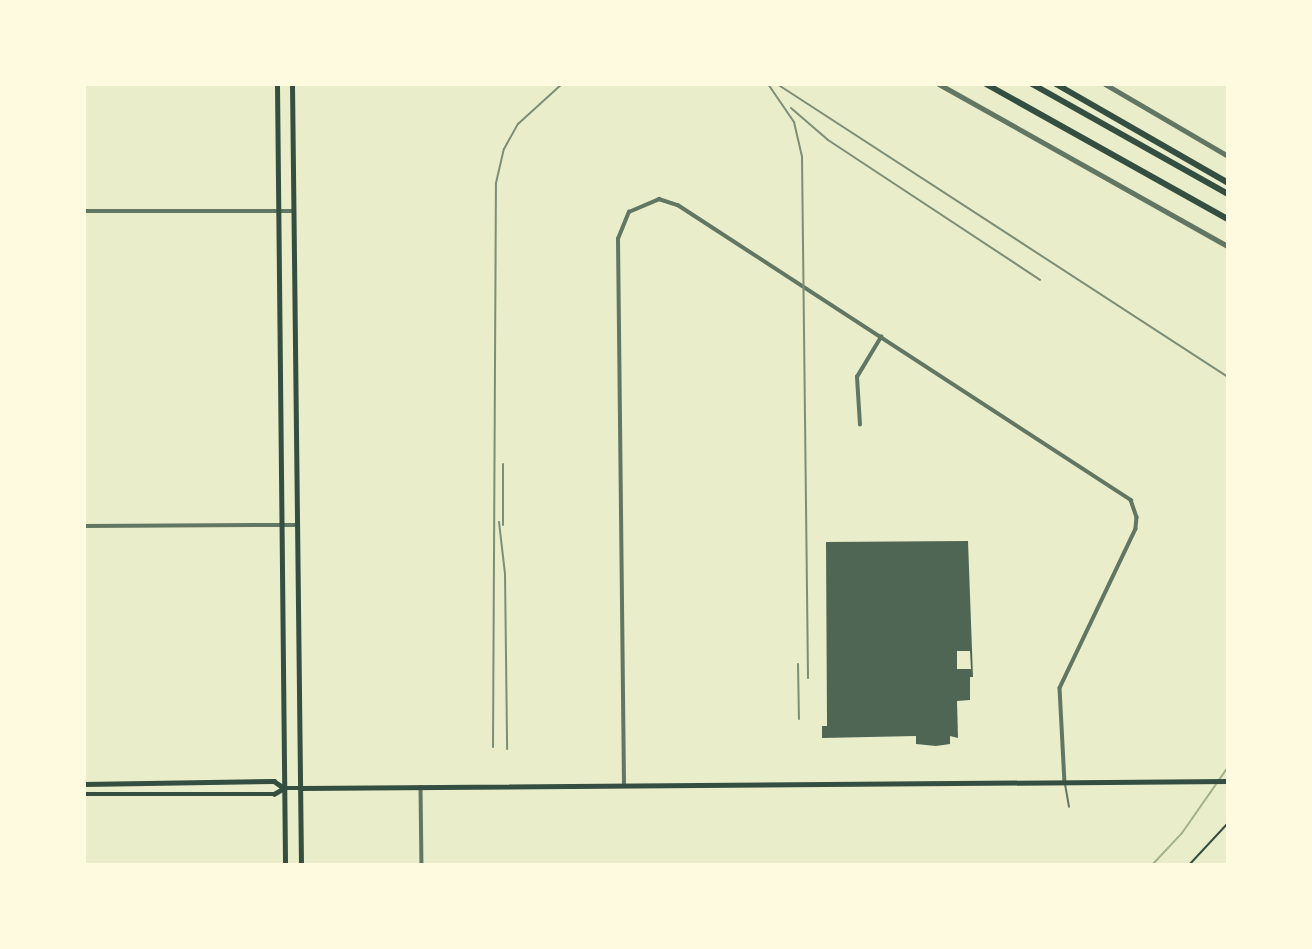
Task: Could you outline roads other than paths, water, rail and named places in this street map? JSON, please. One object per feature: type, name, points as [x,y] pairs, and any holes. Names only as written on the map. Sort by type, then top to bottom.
[{"type":"highway","points":[[986,84],[1228,219]]},
{"type":"highway","points":[[1032,84],[1228,194]]},
{"type":"highway","points":[[1056,84],[1228,184]]},
{"type":"main road","points":[[277,84],[285,865]]},
{"type":"main road","points":[[292,84],[301,865]]},
{"type":"main road","points":[[283,650],[298,650]]},
{"type":"main road","points":[[84,784],[274,781],[284,788]]},
{"type":"main road","points":[[84,794],[274,794],[284,788],[1228,781]]},
{"type":"street","points":[[939,84],[1228,246]]},
{"type":"street","points":[[1105,84],[1228,156]]},
{"type":"street","points":[[624,785],[618,239],[625,216],[648,200],[674,202],[1125,494],[1136,508],[1136,529],[1060,688],[1065,782]]},
{"type":"street","points":[[84,211],[294,211]]},
{"type":"street","points":[[860,425],[857,377],[881,337]]},
{"type":"street","points":[[84,526],[297,525]]},
{"type":"street","points":[[421,787],[422,865]]},
{"type":"lane","points":[[1065,782],[1069,807]]},
{"type":"waterway","points":[[1152,865],[1182,833],[1228,767]]},
{"type":"railway","points":[[493,747],[496,183],[504,149],[518,124],[562,84]]},
{"type":"railway","points":[[768,84],[794,122],[802,157],[808,678]]},
{"type":"railway","points":[[777,84],[1228,377]]},
{"type":"railway","points":[[791,108],[828,140],[1040,280]]},
{"type":"railway","points":[[503,464],[503,525]]},
{"type":"railway","points":[[499,522],[505,574],[507,749]]},
{"type":"railway","points":[[798,664],[799,719]]}]
